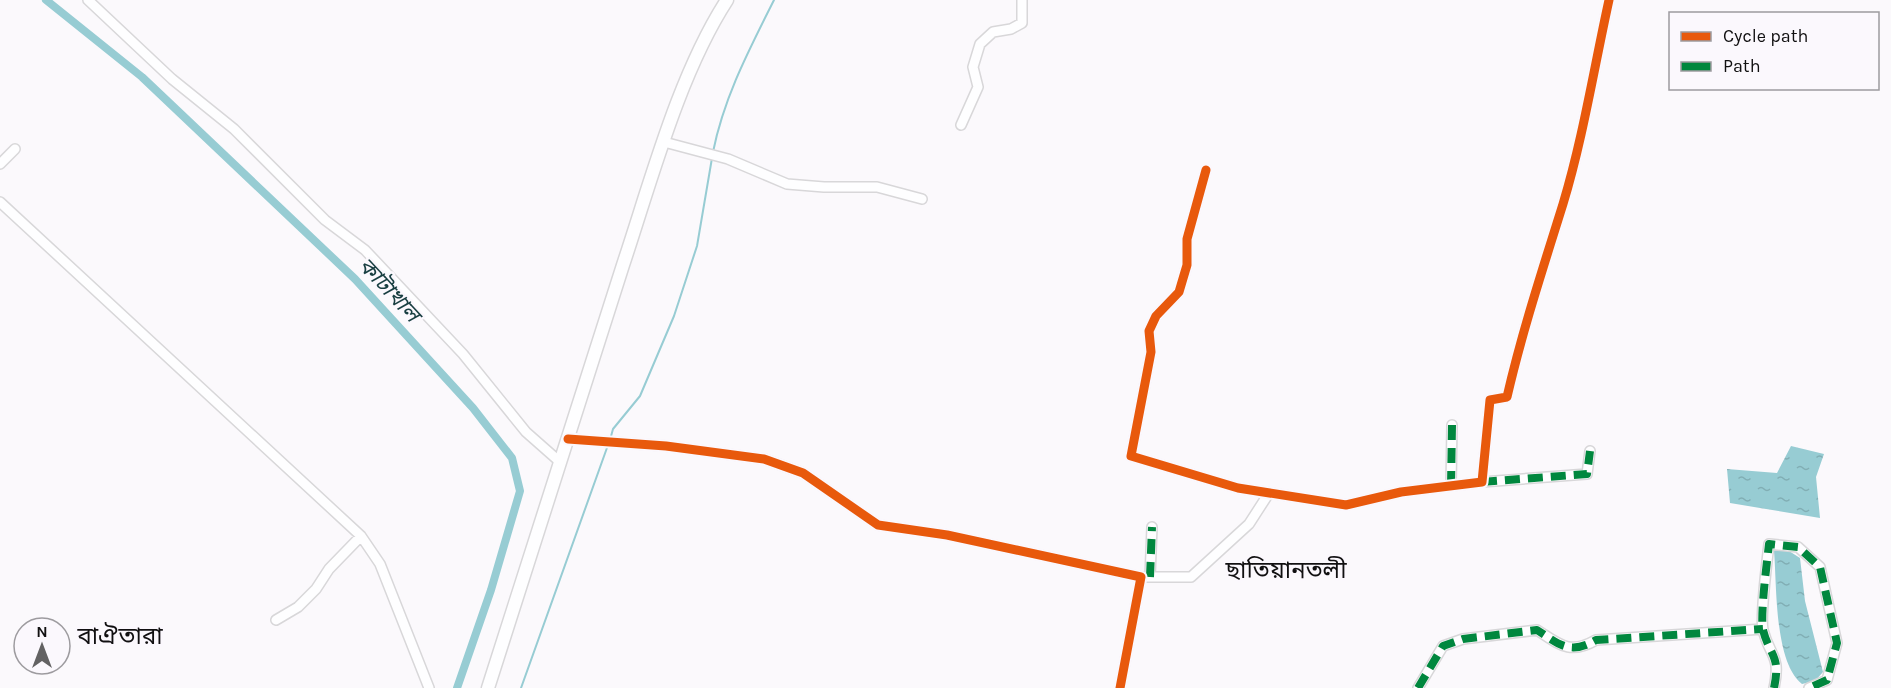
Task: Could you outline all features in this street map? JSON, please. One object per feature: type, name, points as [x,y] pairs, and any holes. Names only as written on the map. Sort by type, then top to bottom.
[{"type":"main road","points":[[488,688],[594,352],[664,142],[702,48],[727,0]]},
{"type":"street","points":[[88,0],[172,79],[234,129],[325,220],[365,250],[463,354],[526,432],[560,462]]},
{"type":"street","points":[[961,125],[978,87],[974,67],[980,44],[993,32],[1011,29],[1022,22],[1022,0]]},
{"type":"street","points":[[1482,483],[1490,400],[1507,397],[1533,298],[1563,203],[1590,94],[1609,0]]},
{"type":"street","points":[[664,142],[728,159],[787,184],[824,188],[877,188],[922,199]]},
{"type":"street","points":[[0,164],[15,149]]},
{"type":"street","points":[[1206,170],[1187,239],[1187,265],[1179,292],[1156,316],[1149,331],[1151,352],[1131,456],[1238,488],[1346,505],[1401,492],[1587,474],[1590,451]]},
{"type":"street","points":[[0,202],[361,536],[380,564],[429,688]]},
{"type":"street","points":[[1451,486],[1452,425]]},
{"type":"street","points":[[568,439],[625,443],[764,459],[803,473],[878,525],[947,535],[1146,577],[1191,577],[1249,524],[1269,493]]},
{"type":"street","points":[[1120,688],[1146,577],[1152,527]]},
{"type":"street","points":[[276,620],[298,607],[316,589],[329,569],[361,536]]},
{"type":"street","points":[[1774,688],[1778,671],[1776,656],[1763,628],[1769,544],[1798,547],[1820,567],[1837,644],[1827,680],[1809,688]]},
{"type":"street","points":[[1418,688],[1443,646],[1462,639],[1537,630],[1560,646],[1580,649],[1596,640],[1763,628]]},
{"type":"water","points":[[1791,446],[1824,454],[1816,477],[1820,518],[1730,503],[1727,469],[1777,473]]},
{"type":"water","points":[[1774,551],[1789,551],[1800,558],[1805,601],[1823,672],[1815,681],[1802,684],[1786,659],[1779,622]]},
{"type":"waterway","name":"কাটাখাল","points":[[46,0],[142,77],[355,279],[473,408],[512,458],[520,491],[491,590],[457,688]]},
{"type":"waterway","points":[[713,152],[731,93],[774,0]]},
{"type":"waterway","points":[[610,440],[613,429],[640,396],[674,316],[697,246],[712,158]]},
{"type":"waterway","points":[[521,688],[608,445]]},
{"type":"marked path","points":[[1451,486],[1452,425]]},
{"type":"marked path","points":[[1482,482],[1587,474],[1590,451]]},
{"type":"marked path","points":[[1150,577],[1152,527]]},
{"type":"marked path","points":[[1774,688],[1775,662],[1762,623],[1769,544],[1798,547],[1820,567],[1837,643],[1827,680],[1809,688]]},
{"type":"marked path","points":[[1418,688],[1443,646],[1463,639],[1537,630],[1559,644],[1579,647],[1596,640],[1763,629]]},
{"type":"cycle path","points":[[1206,170],[1187,239],[1187,265],[1179,292],[1156,316],[1149,331],[1151,352],[1131,456],[1238,488],[1346,505],[1401,492],[1482,482],[1490,400],[1507,397],[1526,324],[1570,179],[1609,0]]},
{"type":"cycle path","points":[[568,439],[666,446],[764,459],[803,473],[878,525],[947,535],[1141,577],[1120,688]]},
{"type":"district","name":"ছাতিয়ানতলী","points":[[1286,570]]},
{"type":"district","name":"বাঐতারা","points":[[120,636]]}]
